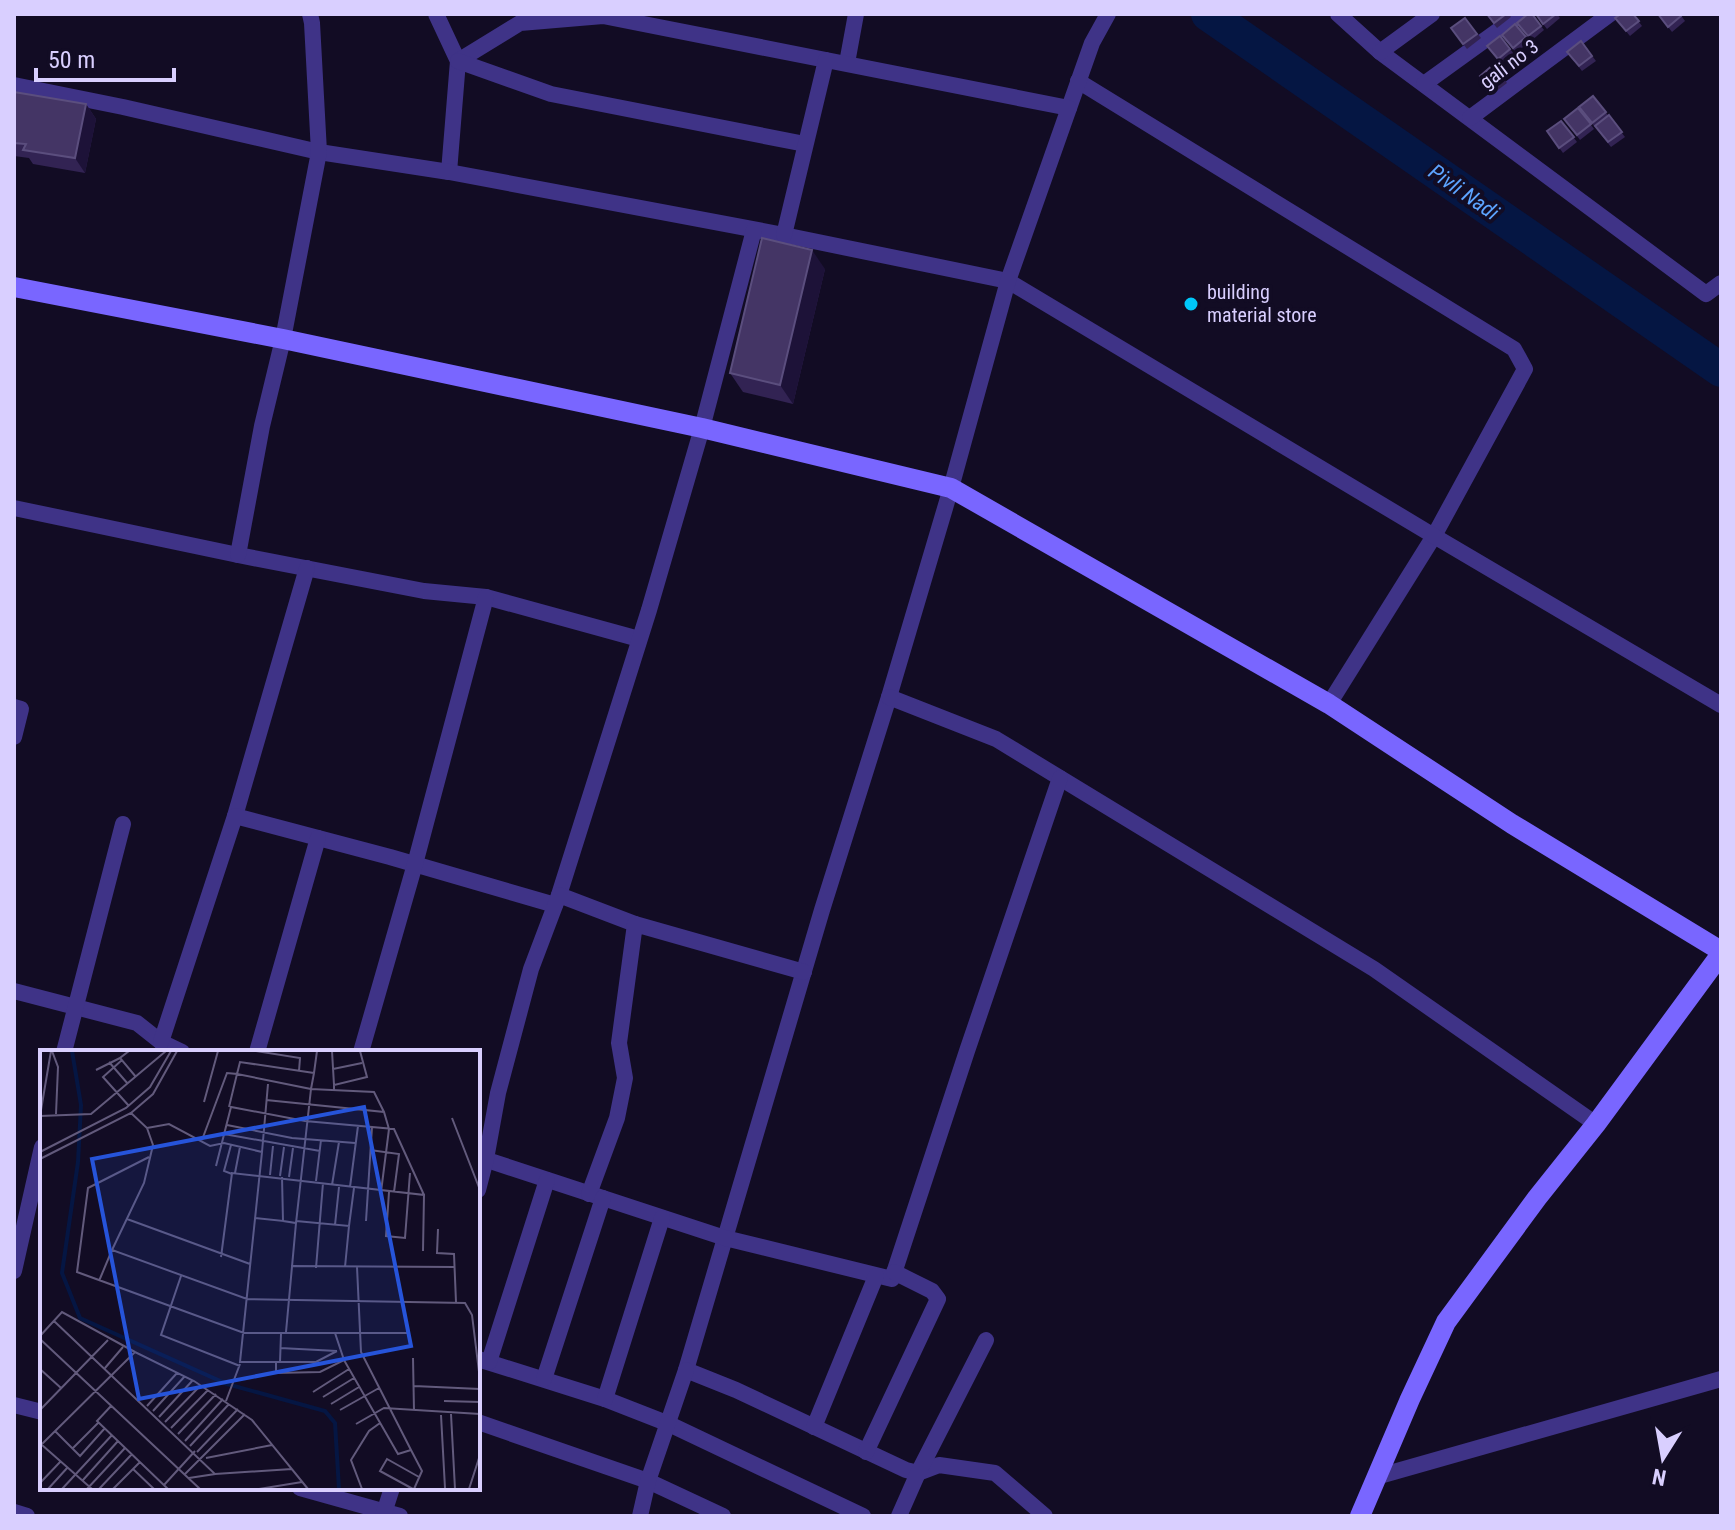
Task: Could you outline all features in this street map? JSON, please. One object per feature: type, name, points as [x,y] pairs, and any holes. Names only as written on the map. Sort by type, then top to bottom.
[{"type":"street","points":[[238,555],[319,152],[310,14]]},
{"type":"street","points":[[436,14],[458,61],[449,172]]},
{"type":"street","points":[[847,63],[856,14]]},
{"type":"street","points":[[640,1516],[648,1481],[686,1370],[889,697],[1008,281],[1078,81],[1098,30],[1108,14]]},
{"type":"street","points":[[1338,14],[1380,52],[1721,304]]},
{"type":"street","points":[[1380,52],[1432,14]]},
{"type":"street","points":[[1424,84],[1521,14]]},
{"type":"street","name":"gali no 3","points":[[1470,118],[1610,14]]},
{"type":"street","points":[[458,61],[520,23],[603,16],[1069,108]]},
{"type":"street","points":[[784,235],[826,60]]},
{"type":"street","points":[[458,61],[551,94],[805,144]]},
{"type":"street","points":[[1078,81],[1514,349],[1525,369],[1434,536],[1329,704]]},
{"type":"street","points":[[14,85],[319,152],[449,172],[1008,281],[1721,705]]},
{"type":"street","points":[[754,230],[702,428],[639,639],[557,900],[527,983],[482,1158],[725,1238],[892,1279],[1060,778]]},
{"type":"street","points":[[1706,294],[1721,283]]},
{"type":"street","points":[[14,287],[283,339],[702,428],[951,488],[1329,704],[1512,824],[1721,952],[1446,1322],[1360,1516]]},
{"type":"street","points":[[14,508],[424,591],[486,597],[639,639]]},
{"type":"street","points":[[161,1042],[235,816],[307,568]]},
{"type":"street","points":[[362,1050],[486,597]]},
{"type":"street","points":[[889,697],[996,739],[1374,969],[1596,1124]]},
{"type":"street","points":[[14,707],[21,709],[14,737]]},
{"type":"street","points":[[235,816],[557,900],[804,972]]},
{"type":"street","points":[[64,1050],[123,824]]},
{"type":"street","points":[[258,1050],[318,838]]},
{"type":"street","points":[[544,1379],[617,1118],[625,1078],[619,1043],[635,924]]},
{"type":"street","points":[[14,991],[137,1023],[161,1042],[178,1050]]},
{"type":"street","points":[[15,1262],[40,1156]]},
{"type":"street","points":[[547,1180],[483,1360],[605,1399],[669,1424],[863,1516]]},
{"type":"street","points":[[605,1399],[662,1218]]},
{"type":"street","points":[[866,1452],[938,1299],[932,1291],[894,1272]]},
{"type":"street","points":[[814,1427],[876,1276]]},
{"type":"street","points":[[899,1516],[986,1340]]},
{"type":"street","points":[[686,1370],[736,1390],[906,1470],[918,1473],[939,1465],[995,1473],[1042,1515]]},
{"type":"street","points":[[1376,1477],[1721,1379]]},
{"type":"street","points":[[14,1405],[40,1412]]},
{"type":"street","points":[[480,1423],[648,1481],[723,1516]]},
{"type":"street","points":[[307,1490],[389,1514],[392,1490]]},
{"type":"street","points":[[14,1512],[27,1516]]},
{"type":"building","points":[[1487,14],[1506,14],[1494,23]]},
{"type":"building","points":[[1532,14],[1541,26],[1528,36],[1517,23]]},
{"type":"building","points":[[1536,14],[1556,14],[1543,24]]},
{"type":"building","points":[[1621,14],[1633,14],[1639,21],[1626,31],[1615,18]]},
{"type":"building","points":[[1658,14],[1680,14],[1681,16],[1668,27]]},
{"type":"building","points":[[1465,18],[1477,34],[1463,44],[1451,28]]},
{"type":"building","points":[[1515,24],[1526,37],[1513,48],[1502,35]]},
{"type":"building","points":[[1500,36],[1510,49],[1498,59],[1487,46]]},
{"type":"building","points":[[1581,41],[1592,56],[1579,66],[1567,52]]},
{"type":"building","points":[[1493,65],[1504,78],[1491,89],[1480,76]]},
{"type":"building","points":[[14,92],[86,104],[75,158],[23,150],[26,144],[14,143]]},
{"type":"building","points":[[1593,96],[1606,112],[1592,123],[1579,107]]},
{"type":"building","points":[[1578,108],[1591,124],[1577,135],[1564,119]]},
{"type":"building","points":[[1609,115],[1622,132],[1608,142],[1595,126]]},
{"type":"building","points":[[1561,121],[1574,137],[1559,148],[1547,131]]},
{"type":"building","points":[[762,238],[812,250],[780,385],[730,373]]},
{"type":"waterway","name":"Pivli Nadi","points":[[1208,14],[1721,370]]},
{"type":"place","name":"building material store","points":[[1191,304]]}]
